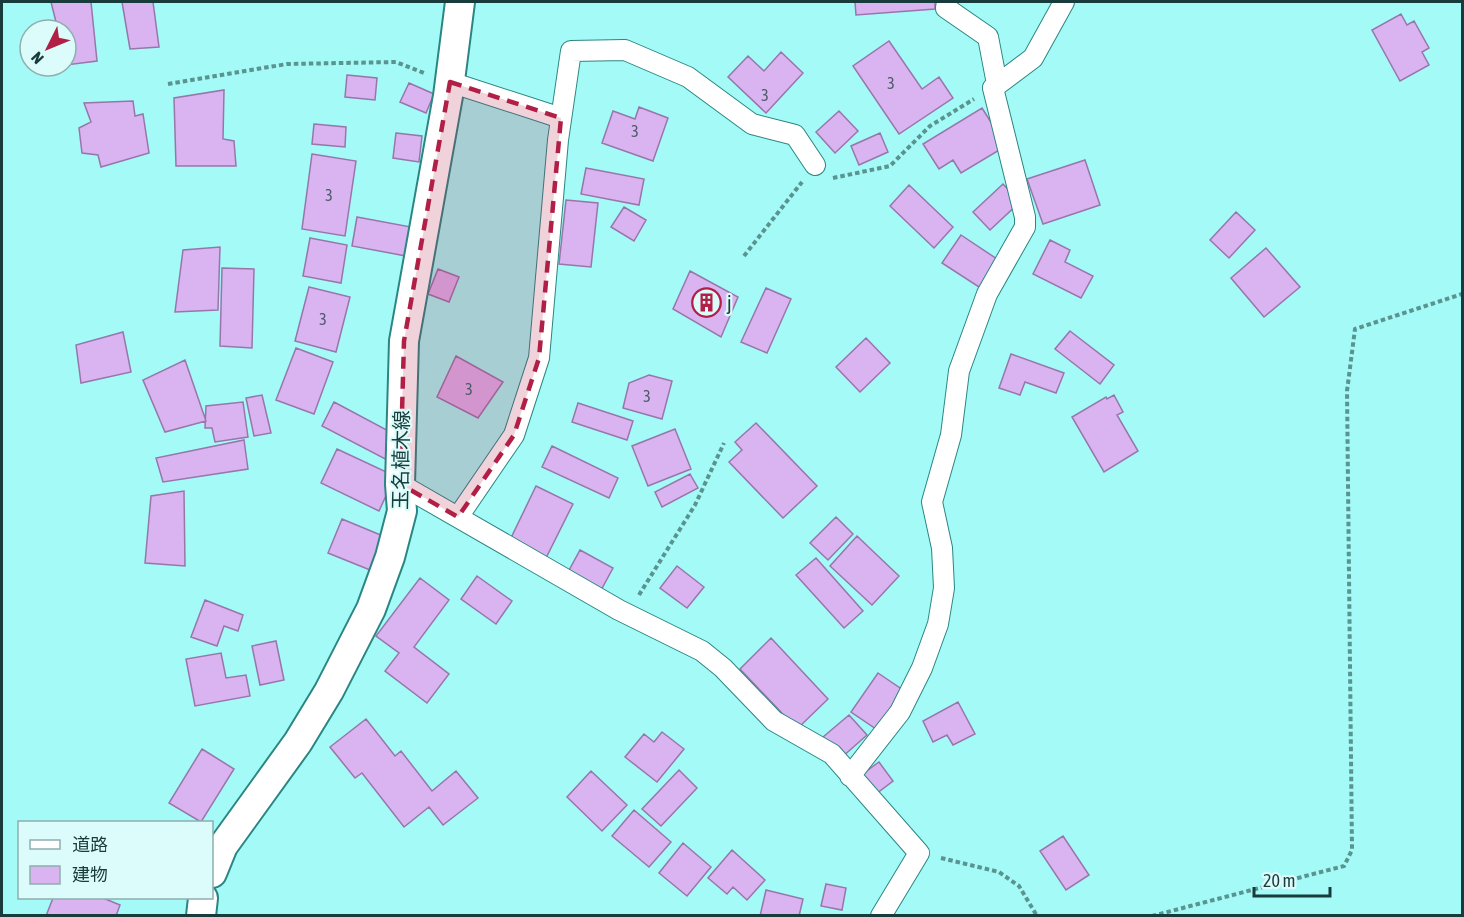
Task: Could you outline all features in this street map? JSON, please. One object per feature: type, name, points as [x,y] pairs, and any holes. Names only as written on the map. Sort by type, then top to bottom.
[{"type":"main road","name":"玉名植木線","points":[[213,871],[223,846],[298,742],[329,691],[371,609],[390,557],[402,511],[400,484],[404,341],[450,82],[460,2]]},
{"type":"main road","points":[[201,915],[203,899]]},
{"type":"street","points":[[850,776],[900,712],[922,668],[938,624],[944,588],[942,548],[932,502],[951,435],[959,371],[987,294],[1025,227],[1025,217],[995,86],[988,37],[946,8],[947,2]]},
{"type":"street","points":[[995,86],[1033,58],[1064,2]]},
{"type":"street","points":[[458,517],[514,435],[539,358],[558,140],[571,51],[625,50],[688,77],[752,124],[795,135],[815,165]]},
{"type":"street","points":[[450,82],[561,118]]},
{"type":"street","points":[[400,484],[627,614],[702,651],[723,668],[774,721],[832,754],[919,853],[881,915]]},
{"type":"path","points":[[168,84],[287,64],[396,62],[450,82]]},
{"type":"path","points":[[744,256],[815,165],[832,178],[890,165],[930,126],[995,86]]},
{"type":"path","points":[[1152,915],[1344,866],[1352,850],[1347,391],[1355,329],[1462,294]]},
{"type":"path","points":[[627,614],[695,505],[724,443]]},
{"type":"path","points":[[919,853],[999,872],[1019,886],[1037,915]]},
{"type":"highlighted area","points":[[450,82],[561,118],[539,358],[514,435],[458,517],[400,484],[404,341]]},
{"type":"building","points":[[51,2],[91,2],[97,61],[78,63],[78,18],[55,18]]},
{"type":"building","points":[[122,2],[153,2],[159,47],[130,49]]},
{"type":"building","points":[[855,2],[935,2],[935,9],[856,15]]},
{"type":"building","points":[[1401,14],[1407,25],[1414,21],[1429,48],[1422,52],[1429,65],[1400,81],[1372,30]]},
{"type":"building","points":[[889,41],[922,89],[939,77],[953,98],[899,134],[853,66]]},
{"type":"building","points":[[781,52],[803,73],[766,113],[728,77],[748,56],[764,71]]},
{"type":"building","points":[[347,75],[377,78],[375,100],[345,97]]},
{"type":"building","points":[[409,83],[434,94],[426,113],[400,102]]},
{"type":"building","points":[[224,90],[223,139],[234,141],[236,166],[176,166],[174,98]]},
{"type":"building","points":[[133,101],[135,116],[143,114],[149,153],[101,167],[98,155],[82,153],[79,128],[91,122],[84,103]]},
{"type":"building","points":[[639,107],[668,118],[653,161],[602,143],[613,111],[635,119]]},
{"type":"building","points":[[982,108],[1006,146],[961,173],[953,160],[939,169],[923,144]]},
{"type":"building","points":[[839,111],[858,131],[835,153],[816,132]]},
{"type":"building","points":[[314,124],[346,127],[345,147],[312,144]]},
{"type":"building","points":[[396,133],[422,136],[419,162],[393,158]]},
{"type":"building","points":[[880,133],[888,152],[859,165],[851,146]]},
{"type":"building","points":[[312,154],[356,161],[345,236],[302,229]]},
{"type":"building","points":[[1085,160],[1100,205],[1043,224],[1027,179]]},
{"type":"building","points":[[586,168],[644,179],[639,205],[581,194]]},
{"type":"building","points":[[1003,184],[1020,202],[990,230],[973,212]]},
{"type":"building","points":[[909,185],[953,227],[934,248],[890,206]]},
{"type":"building","points":[[566,200],[598,203],[591,267],[559,264]]},
{"type":"building","points":[[624,207],[646,220],[634,241],[611,227]]},
{"type":"building","points":[[1236,212],[1255,230],[1229,258],[1210,240]]},
{"type":"building","points":[[357,217],[411,227],[406,256],[352,246]]},
{"type":"building","points":[[961,235],[1000,261],[982,289],[942,263]]},
{"type":"building","points":[[310,238],[347,245],[341,283],[303,276]]},
{"type":"building","points":[[1050,240],[1070,250],[1065,262],[1093,276],[1081,298],[1033,274]]},
{"type":"building","points":[[220,247],[218,310],[175,312],[183,250]]},
{"type":"building","points":[[1266,248],[1300,287],[1264,317],[1231,278]]},
{"type":"building","points":[[222,268],[254,269],[252,348],[220,346]]},
{"type":"building","points":[[438,269],[459,277],[449,302],[428,294]]},
{"type":"building","name":"j","points":[[690,271],[738,297],[721,337],[673,309]]},
{"type":"building","points":[[309,287],[350,297],[336,352],[295,341]]},
{"type":"building","points":[[766,288],[791,299],[767,353],[741,342]]},
{"type":"building","points":[[1070,331],[1114,365],[1100,384],[1055,349]]},
{"type":"building","points":[[123,332],[131,372],[81,383],[76,345]]},
{"type":"building","points":[[866,338],[890,363],[860,392],[836,367]]},
{"type":"building","points":[[296,348],[333,362],[314,414],[276,400]]},
{"type":"building","points":[[1011,354],[1064,373],[1056,393],[1025,382],[1020,395],[999,388]]},
{"type":"building","points":[[456,356],[503,382],[478,418],[437,397]]},
{"type":"building","points":[[185,360],[206,421],[165,432],[143,380]]},
{"type":"building","points":[[649,375],[672,381],[662,419],[623,408],[629,383]]},
{"type":"building","points":[[262,395],[271,433],[254,436],[246,398]]},
{"type":"building","points":[[1114,395],[1123,412],[1117,415],[1138,451],[1104,472],[1072,417],[1106,397],[1107,399]]},
{"type":"building","points":[[243,402],[248,437],[215,442],[212,428],[205,428],[206,406]]},
{"type":"building","points":[[334,402],[398,436],[389,461],[322,426]]},
{"type":"building","points":[[578,403],[633,421],[627,440],[572,422]]},
{"type":"building","points":[[756,423],[817,486],[783,518],[729,462],[742,450],[735,442]]},
{"type":"building","points":[[675,429],[691,469],[648,486],[632,446]]},
{"type":"building","points":[[244,440],[248,469],[163,482],[156,458]]},
{"type":"building","points":[[552,446],[618,478],[609,498],[542,467]]},
{"type":"building","points":[[337,449],[395,476],[379,511],[321,483]]},
{"type":"building","points":[[690,474],[698,488],[662,507],[655,492]]},
{"type":"building","points":[[536,486],[573,504],[546,558],[510,540]]},
{"type":"building","points":[[184,491],[185,566],[145,563],[151,496]]},
{"type":"building","points":[[836,517],[853,534],[828,560],[810,543]]},
{"type":"building","points":[[342,519],[383,536],[370,570],[328,553]]},
{"type":"building","points":[[857,536],[899,576],[872,605],[830,566]]},
{"type":"building","points":[[580,550],[613,568],[600,592],[567,574]]},
{"type":"building","points":[[816,558],[863,611],[844,628],[796,575]]},
{"type":"building","points":[[677,566],[704,587],[687,608],[660,588]]},
{"type":"building","points":[[477,576],[512,601],[496,624],[461,599]]},
{"type":"building","points":[[420,578],[449,600],[414,647],[449,674],[427,703],[385,671],[399,653],[376,636]]},
{"type":"building","points":[[205,600],[243,615],[238,631],[224,626],[217,646],[191,637]]},
{"type":"building","points":[[771,638],[828,699],[797,729],[740,669]]},
{"type":"building","points":[[276,641],[284,680],[260,685],[252,646]]},
{"type":"building","points":[[221,653],[226,678],[246,675],[250,696],[195,706],[186,659]]},
{"type":"building","points":[[878,673],[903,690],[876,729],[851,712]]},
{"type":"building","points":[[958,702],[975,734],[953,745],[947,735],[933,742],[923,721]]},
{"type":"building","points":[[849,715],[867,735],[841,758],[823,737]]},
{"type":"building","points":[[366,719],[395,756],[401,751],[432,791],[456,771],[478,798],[443,825],[429,807],[404,827],[362,773],[355,778],[330,747]]},
{"type":"building","points":[[662,732],[684,749],[657,782],[625,757],[644,734],[654,742]]},
{"type":"building","points":[[202,749],[234,769],[202,821],[169,803]]},
{"type":"building","points":[[879,762],[893,781],[872,797],[857,778]]},
{"type":"building","points":[[679,770],[697,788],[661,826],[642,809]]},
{"type":"building","points":[[591,771],[627,805],[602,831],[567,797]]},
{"type":"building","points":[[634,810],[671,842],[649,867],[612,836]]},
{"type":"building","points":[[1063,836],[1089,875],[1066,890],[1040,851]]},
{"type":"building","points":[[683,843],[711,867],[687,896],[659,873]]},
{"type":"building","points":[[732,850],[765,880],[747,900],[733,887],[727,894],[708,878]]},
{"type":"building","points":[[826,884],[846,888],[842,910],[821,906]]},
{"type":"building","points":[[766,890],[803,899],[799,916],[760,916]]},
{"type":"building","points":[[53,899],[105,899],[120,905],[116,916],[46,916]]},
{"type":"place","name":"j","points":[[706,303]]}]
